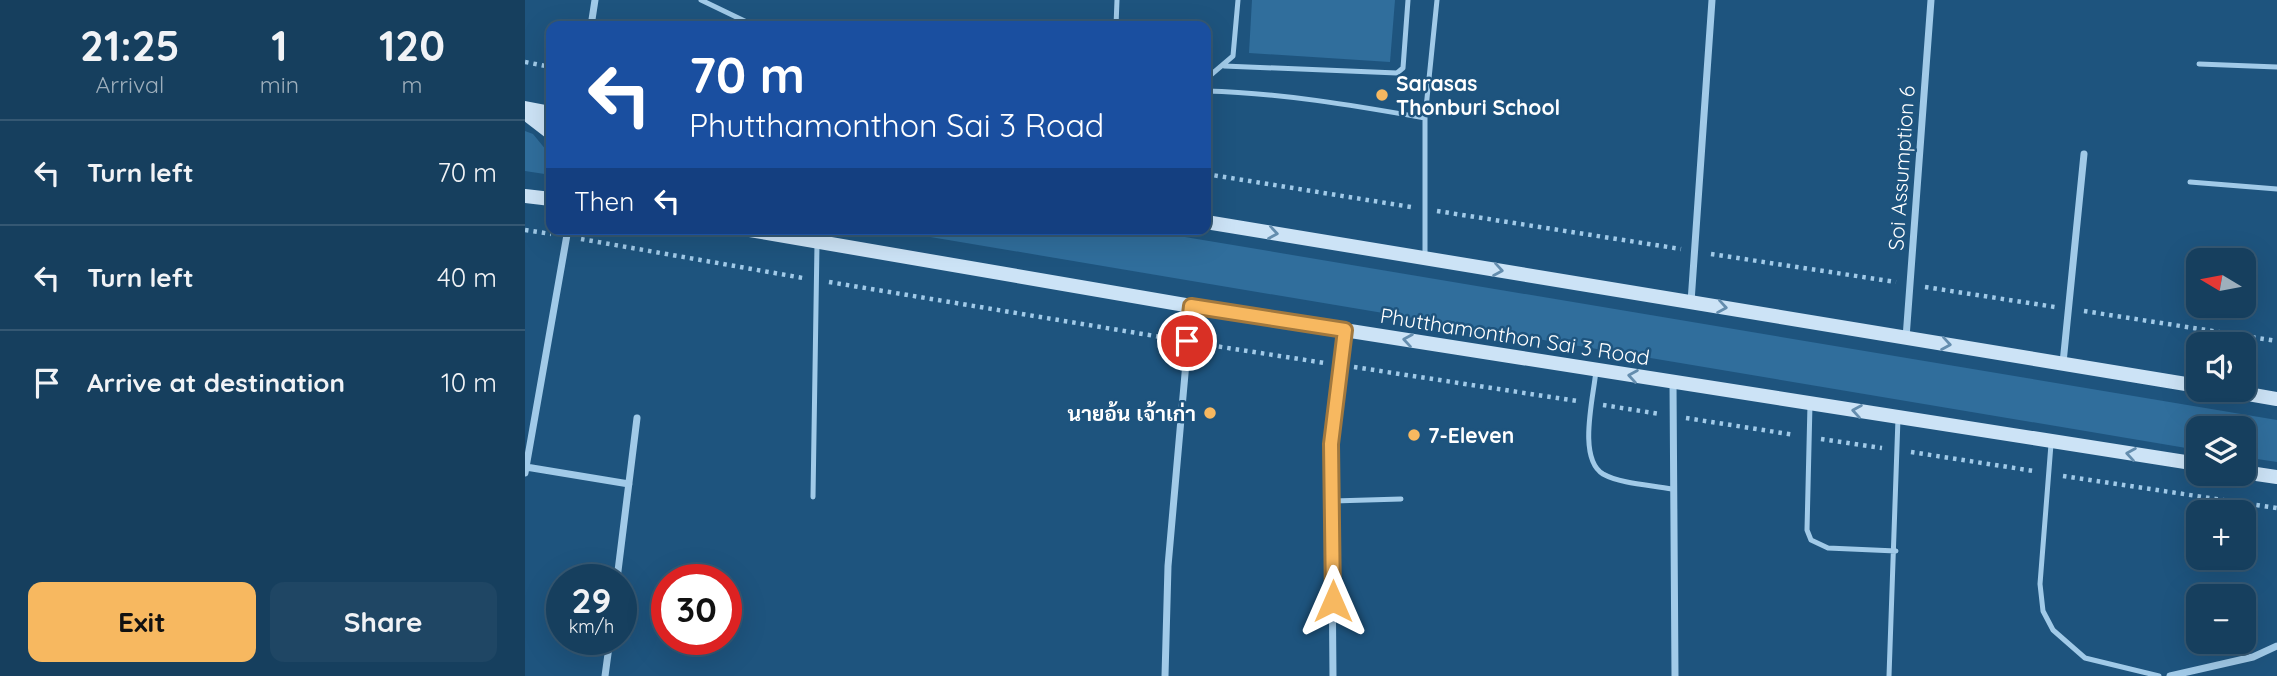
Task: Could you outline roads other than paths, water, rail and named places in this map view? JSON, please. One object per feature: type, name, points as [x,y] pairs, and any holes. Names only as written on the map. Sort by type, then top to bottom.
[{"type":"main road","points":[[525,111],[546,113]]},
{"type":"main road","points":[[525,111],[546,129]]},
{"type":"main road","points":[[525,196],[546,198]]},
{"type":"main road","points":[[1211,223],[2186,384]]},
{"type":"main road","name":"Phutthamonthon Sai 3 Road","points":[[780,235],[1191,306],[2186,462]]},
{"type":"main road","points":[[2256,395],[2277,399]]},
{"type":"main road","points":[[2256,474],[2277,477]]},
{"type":"street","points":[[592,21],[596,0]]},
{"type":"street","points":[[1691,302],[1712,0]]},
{"type":"street","name":"Soi Assumption 6","points":[[1906,338],[1931,0]]},
{"type":"street","points":[[2063,364],[2084,155]]},
{"type":"street","points":[[525,473],[567,235]]},
{"type":"street","points":[[1164,676],[1168,566],[1191,306]]},
{"type":"street","points":[[1333,676],[1331,444],[1345,330]]},
{"type":"street","points":[[1673,382],[1675,676]]},
{"type":"street","points":[[619,564],[637,418]]},
{"type":"street","points":[[526,467],[629,484]]},
{"type":"street","points":[[2170,676],[2253,657],[2277,646]]},
{"type":"street","points":[[605,676],[608,655]]},
{"type":"lane","points":[[701,0],[745,21]]},
{"type":"lane","points":[[1116,21],[1117,0]]},
{"type":"lane","points":[[1211,75],[1233,56],[1238,0]]},
{"type":"lane","points":[[1224,66],[1397,73],[1403,68],[1408,0]]},
{"type":"lane","points":[[1426,258],[1425,118],[1437,0]]},
{"type":"lane","points":[[2199,64],[2277,67]]},
{"type":"lane","points":[[1211,91],[1279,95],[1425,118]]},
{"type":"lane","points":[[2190,181],[2277,189]]},
{"type":"lane","points":[[813,497],[817,241]]},
{"type":"lane","points":[[1597,370],[1587,453],[1593,466],[1605,475],[1672,489]]},
{"type":"lane","points":[[1810,404],[1807,530],[1811,540],[1828,548],[1896,551]]},
{"type":"lane","points":[[1889,676],[1896,551],[1898,418]]},
{"type":"lane","points":[[2051,442],[2040,584],[2043,611],[2053,630],[2085,657],[2159,676]]},
{"type":"lane","points":[[1333,501],[1401,499]]},
{"type":"place","name":"Sarasas Thonburi School","points":[[1382,95]]},
{"type":"place","name":"นายอ้น เจ้าเก่า","points":[[1210,413]]},
{"type":"place","name":"7-Eleven","points":[[1414,435]]}]
